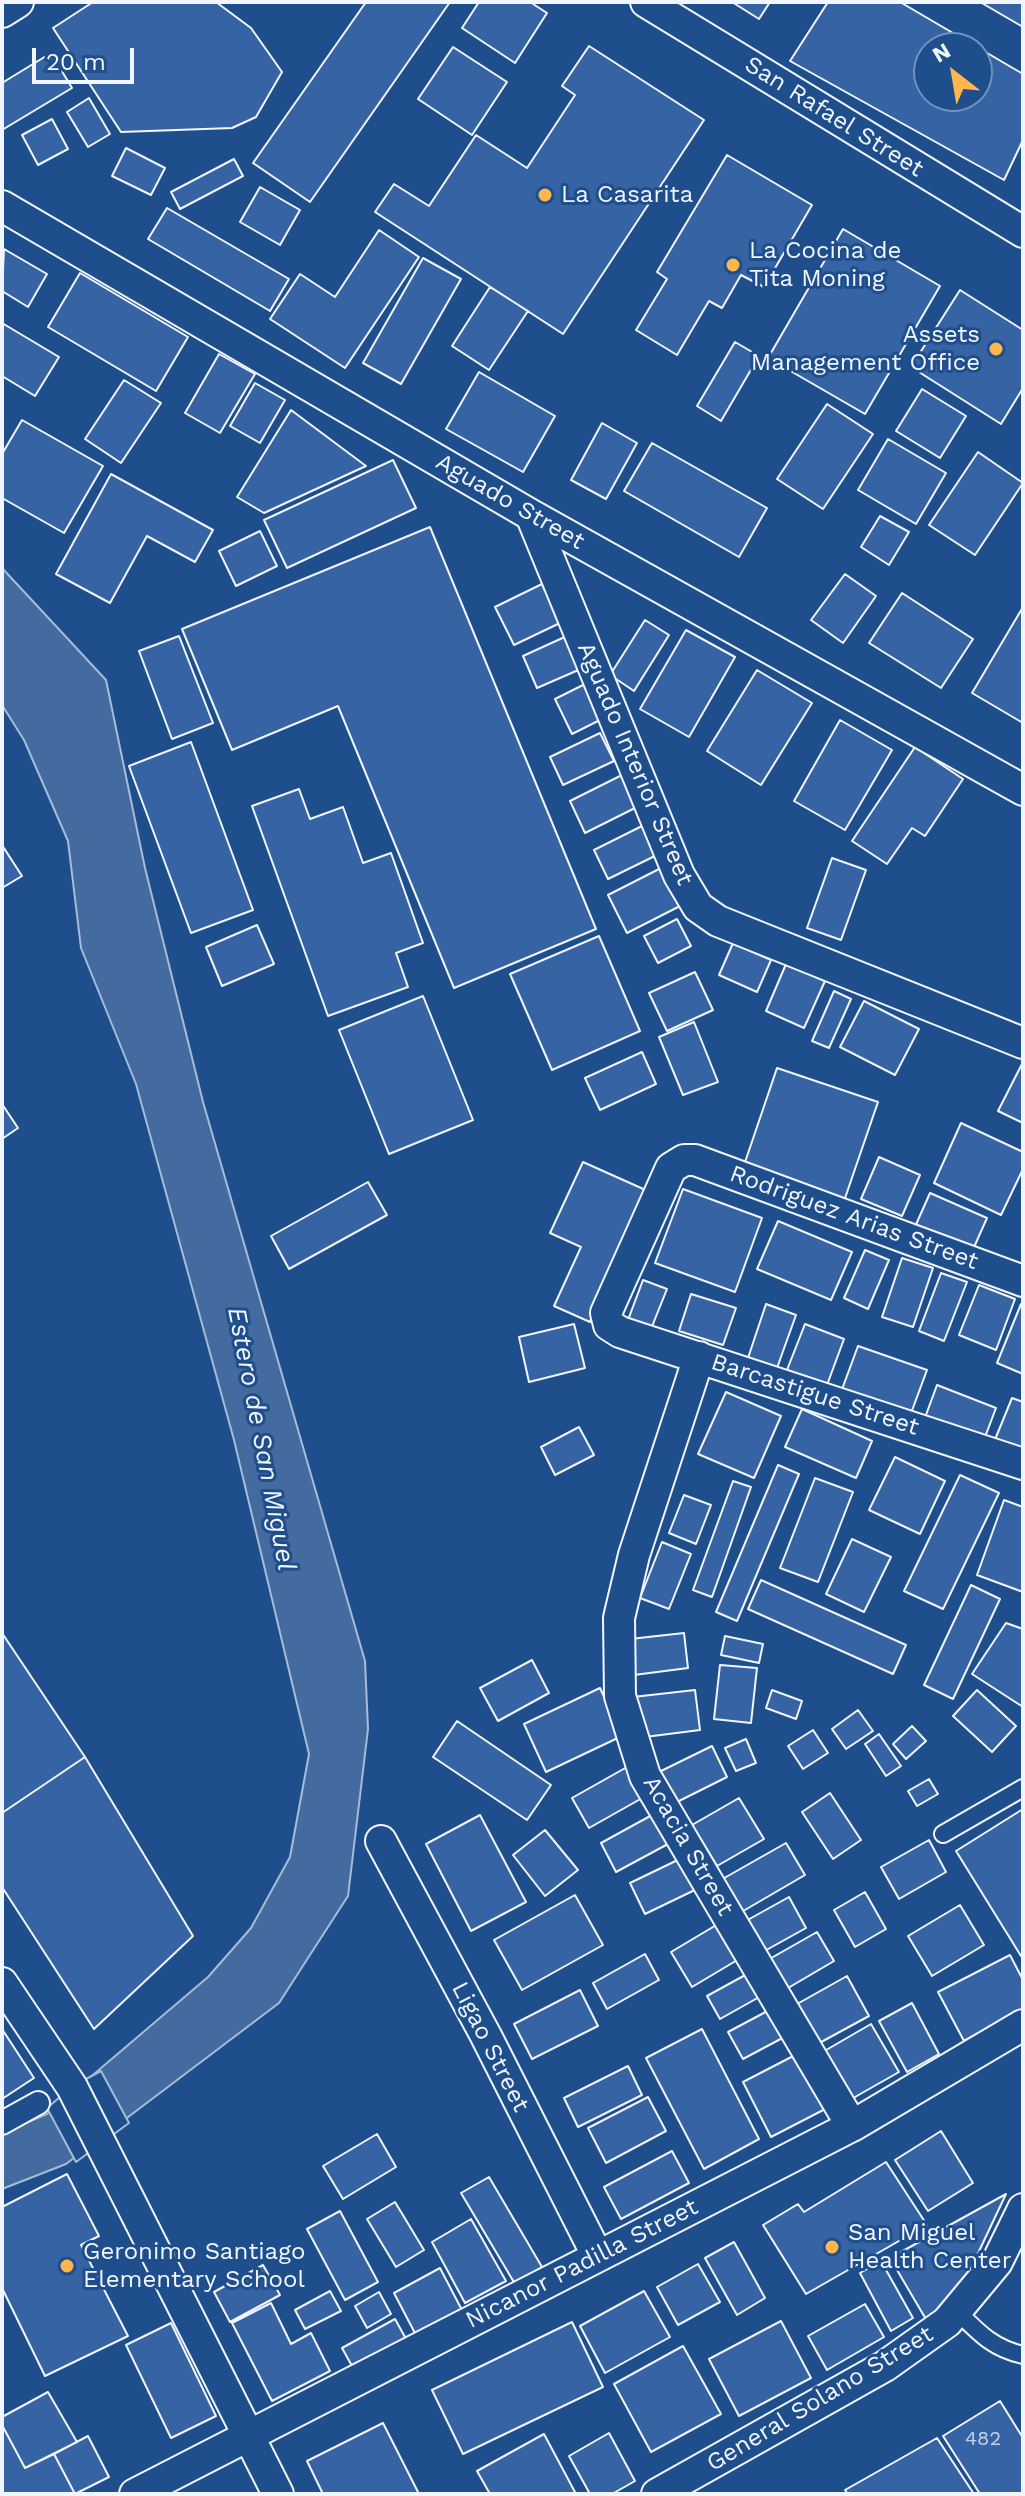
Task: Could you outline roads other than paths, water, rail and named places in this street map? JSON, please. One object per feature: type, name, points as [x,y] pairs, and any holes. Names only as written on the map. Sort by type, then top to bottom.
[{"type":"street","points":[[2,12],[18,2]]},
{"type":"street","name":"San Rafael Street","points":[[646,2],[1023,232]]},
{"type":"street","name":"Aguado Street","points":[[2,206],[531,515],[1023,790]]},
{"type":"street","name":"Aguado Interior Street","points":[[531,515],[679,875],[698,907],[718,921],[1023,1043]]},
{"type":"street","name":"Rodriguez Arias Street","points":[[609,1325],[606,1313],[671,1168],[684,1160],[695,1160],[1023,1281]]},
{"type":"street","name":"Barcastigue Street","points":[[609,1325],[620,1332],[1023,1464]]},
{"type":"street","name":"Acacia Street","points":[[699,1357],[634,1555],[619,1618],[620,1696],[645,1776],[852,2126]]},
{"type":"street","name":"Ligao Street","points":[[381,1841],[486,2036],[597,2255]]},
{"type":"street","points":[[2,1983],[72,2087],[105,2148],[278,2494]]},
{"type":"street","name":"Nicanor Padilla Street","points":[[135,2494],[852,2126],[1023,2025]]},
{"type":"street","points":[[2,2123],[38,2103]]},
{"type":"street","name":"General Solano Street","points":[[657,2494],[885,2366],[947,2322],[997,2262],[1023,2209]]},
{"type":"lane","points":[[943,1834],[1023,1788]]},
{"type":"lane","points":[[956,2310],[993,2346],[1023,2355]]},
{"type":"water","name":"Estero de San Miguel","points":[[2,568],[106,680],[145,868],[203,1102],[365,1661],[368,1729],[348,1896],[279,2003],[66,2164],[2,2189],[2,2133],[47,2114],[208,1977],[251,1928],[290,1857],[309,1754],[234,1440],[136,1084],[81,948],[68,841],[24,740],[2,705]]},
{"type":"place","name":"La Casarita","points":[[545,195]]},
{"type":"place","name":"La Cocina de Tita Moning","points":[[733,265]]},
{"type":"place","name":"Assets Management Office","points":[[996,349]]},
{"type":"place","name":"San Miguel Health Center","points":[[832,2247]]},
{"type":"place","name":"Geronimo Santiago Elementary School","points":[[67,2266]]}]
